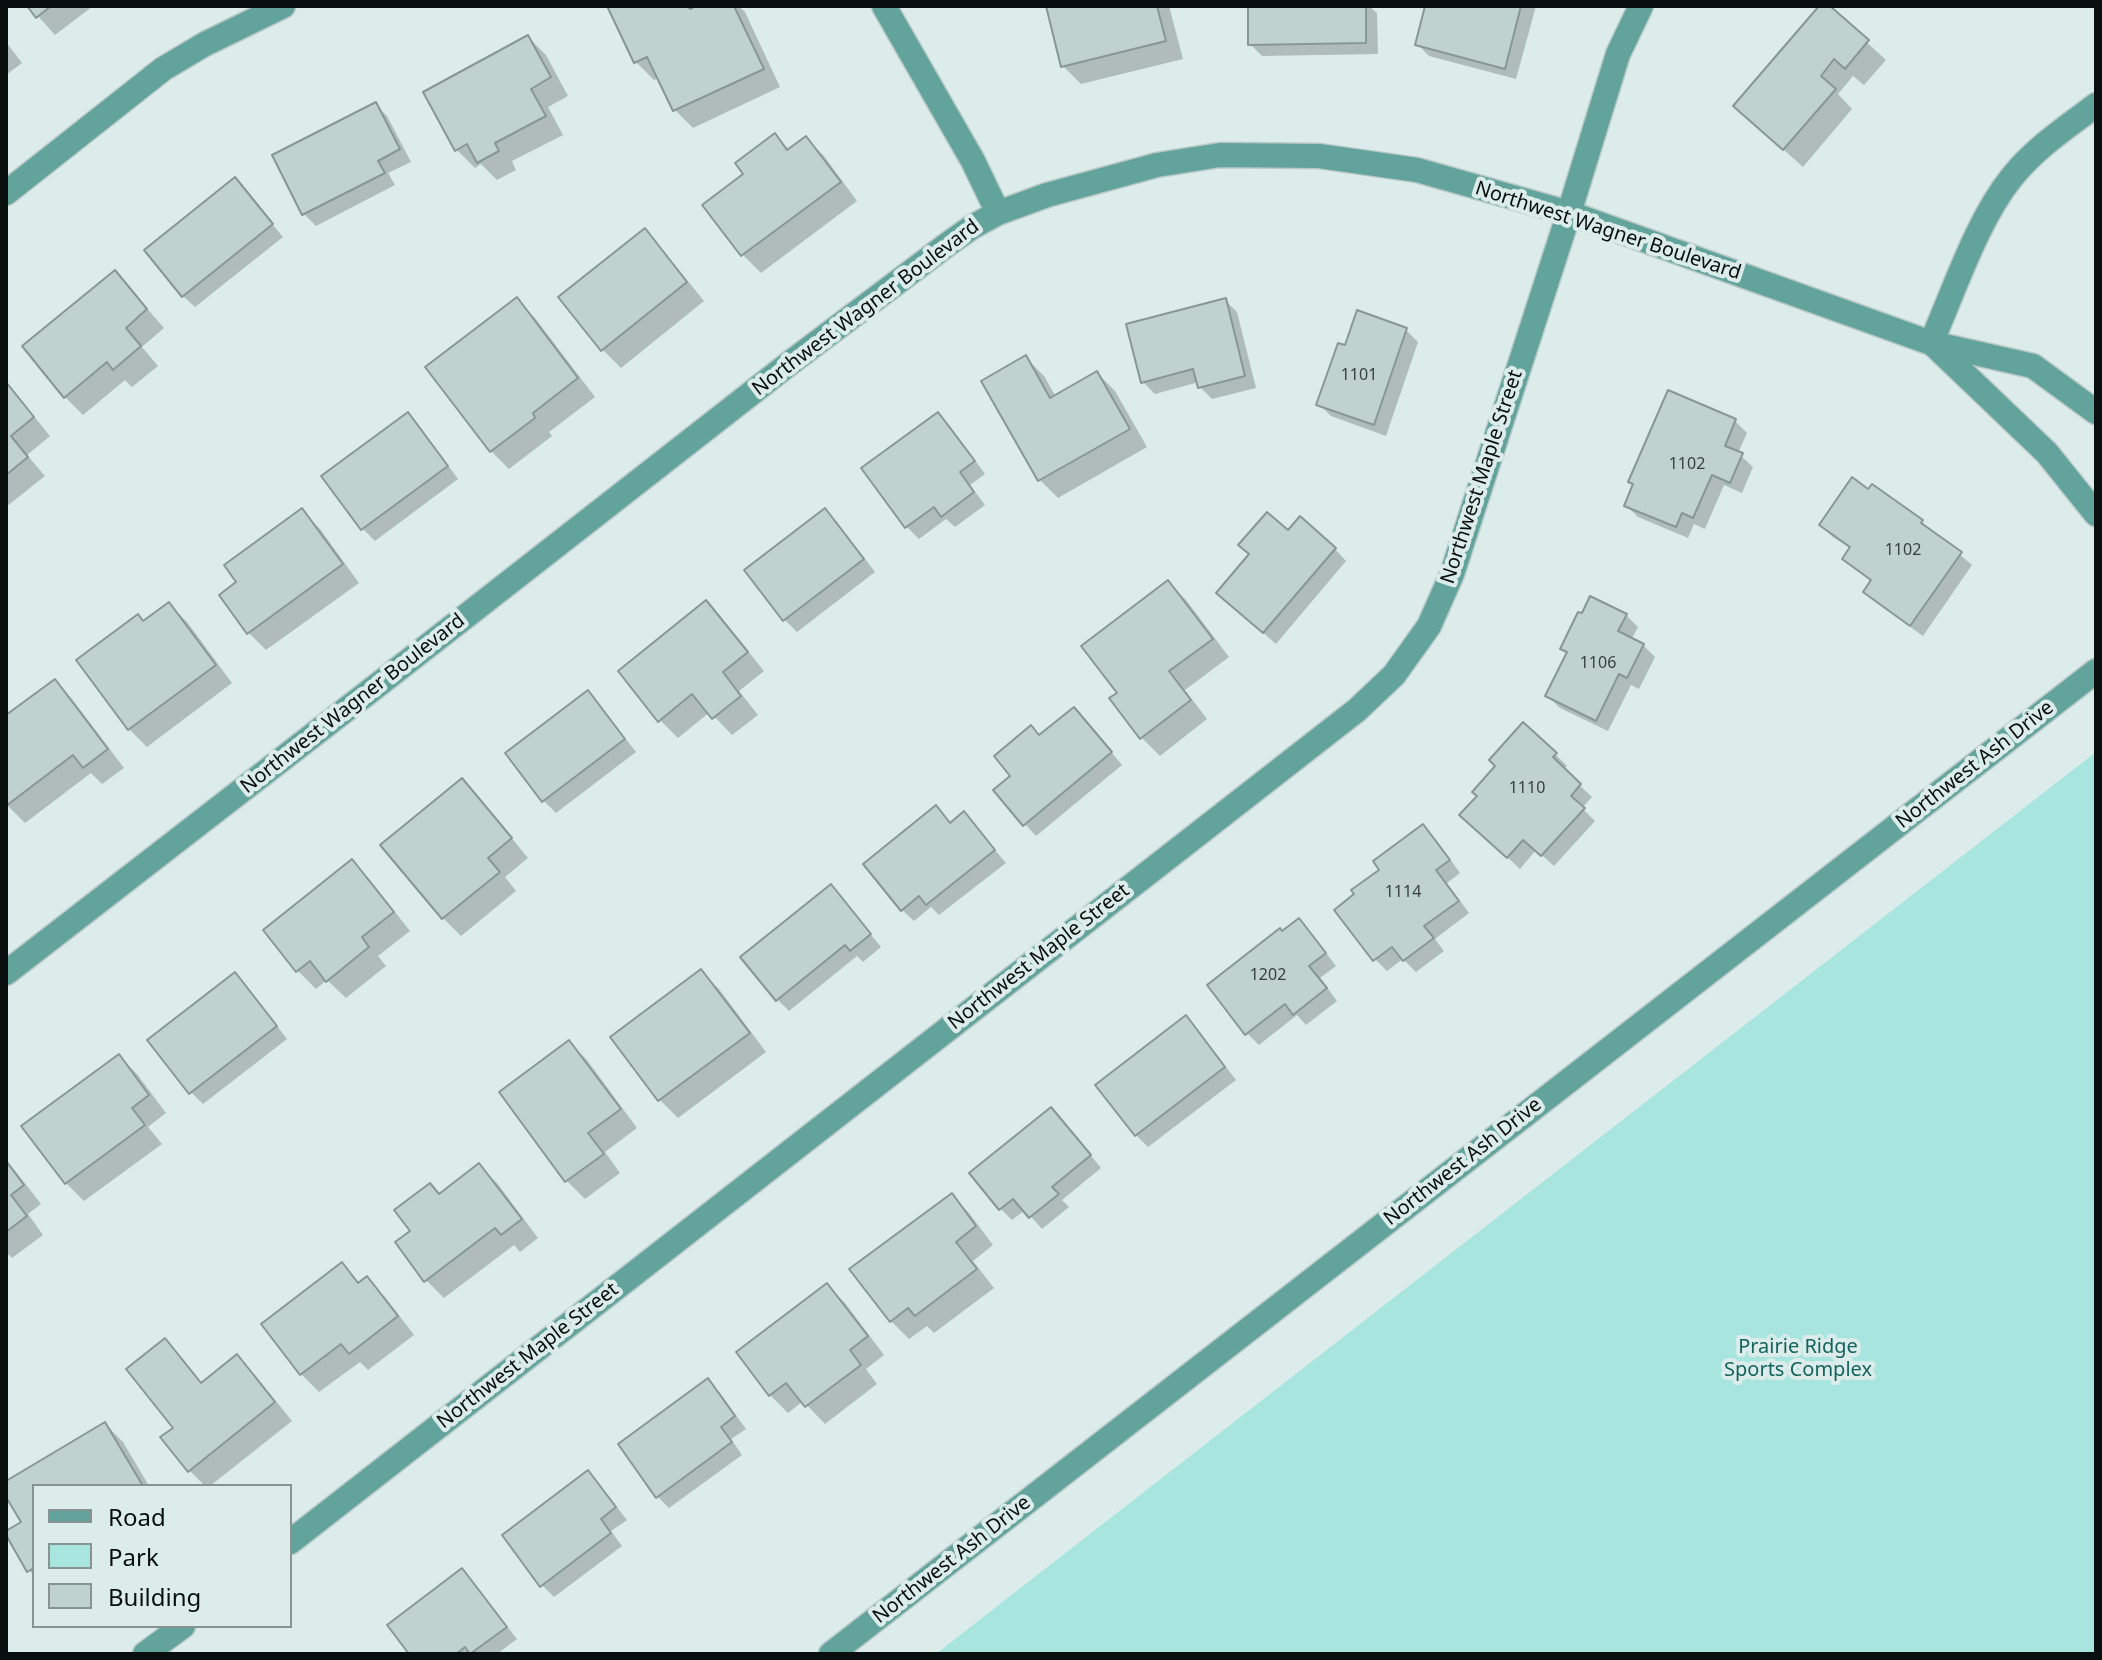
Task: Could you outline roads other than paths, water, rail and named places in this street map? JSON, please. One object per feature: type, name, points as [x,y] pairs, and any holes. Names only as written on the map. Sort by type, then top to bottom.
[{"type":"street","points":[[6,193],[163,69],[205,44],[283,6]]},
{"type":"street","points":[[884,6],[973,161],[998,213]]},
{"type":"street","name":"Northwest Maple Street","points":[[292,1540],[1357,710],[1394,675],[1429,626],[1452,574],[1618,54],[1641,6]]},
{"type":"street","points":[[1931,343],[1988,212],[2012,176],[2034,154],[2096,105]]},
{"type":"street","name":"Northwest Wagner Boulevard","points":[[6,973],[790,363],[972,227],[998,213],[1047,195],[1157,165],[1220,155],[1319,156],[1417,170],[1569,213],[1931,343],[2033,366],[2096,412]]},
{"type":"street","name":"Northwest Wagner Boulevard","points":[[1931,343],[2047,453],[2096,514]]},
{"type":"street","name":"Northwest Ash Drive","points":[[831,1654],[2096,671]]},
{"type":"street","points":[[145,1654],[180,1628]]},
{"type":"park label","name":"Prairie Ridge Sports Complex","points":[[1798,1358]]}]
